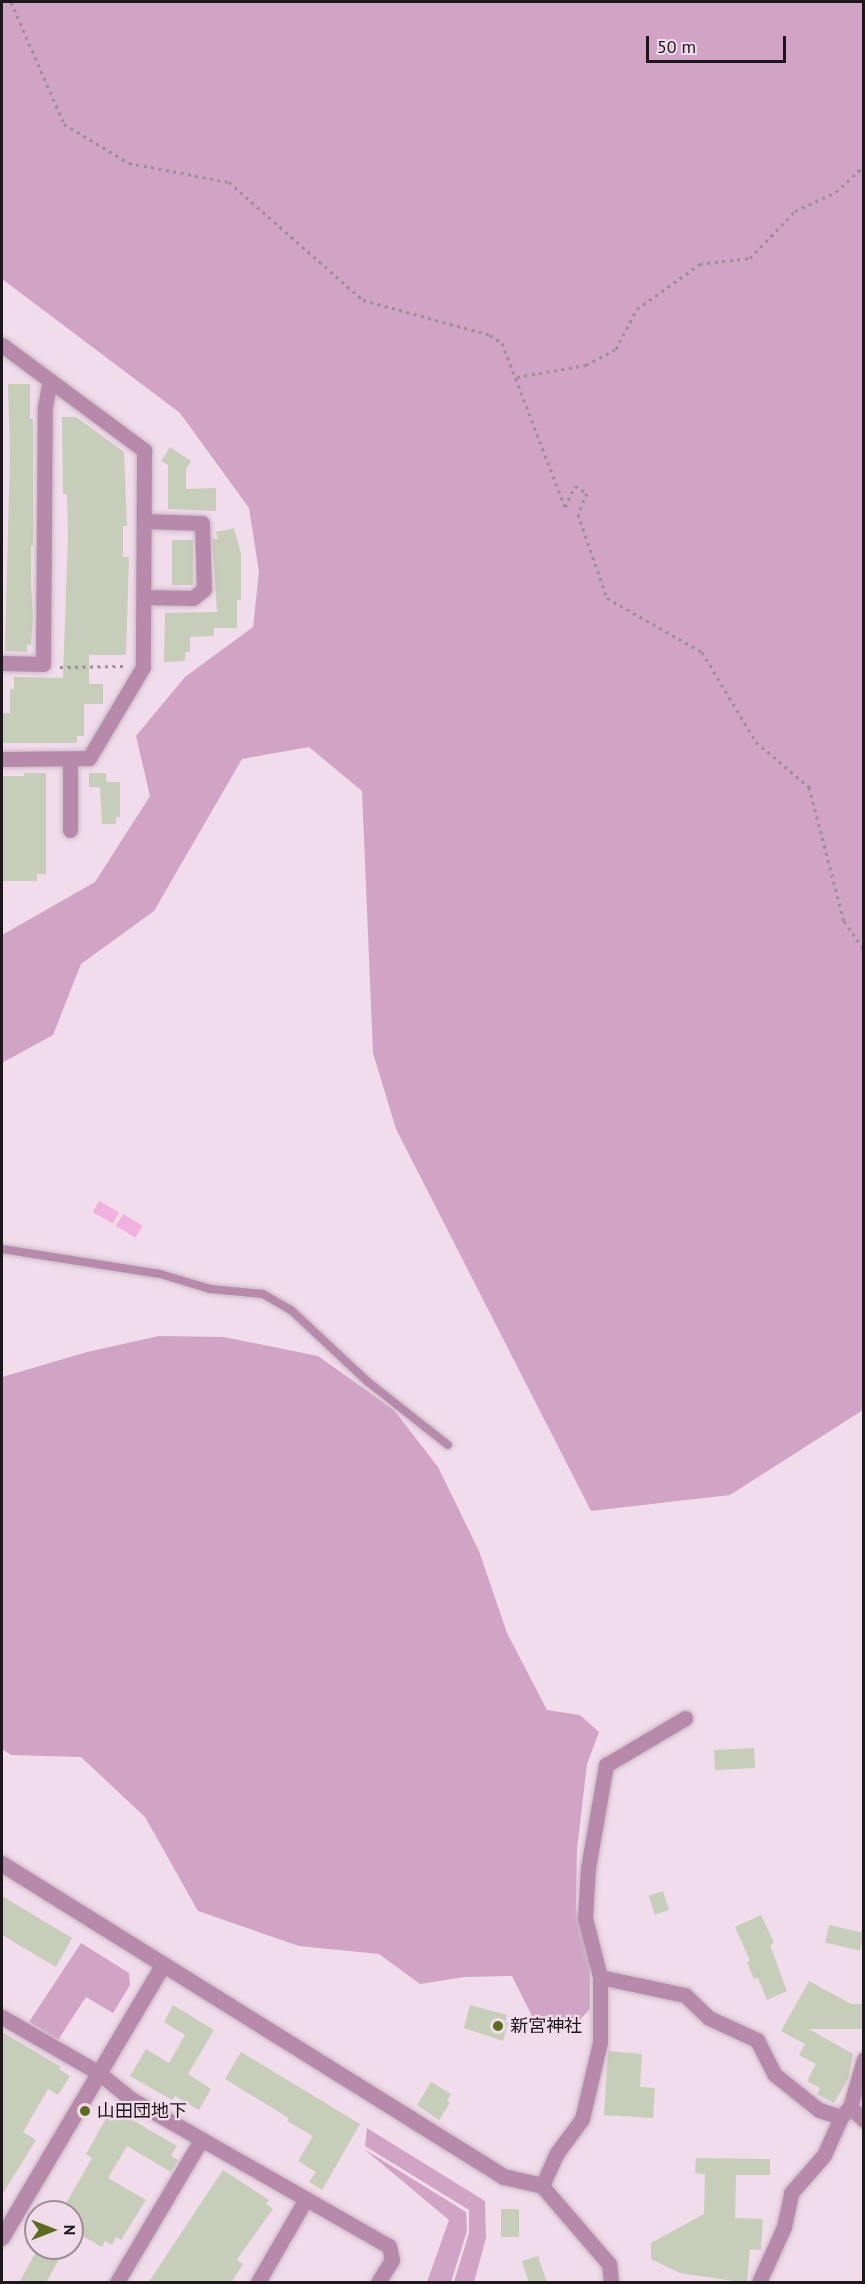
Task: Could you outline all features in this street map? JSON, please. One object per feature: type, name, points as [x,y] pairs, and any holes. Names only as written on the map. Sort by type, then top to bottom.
[{"type":"street","points":[[2,345],[144,450],[143,667],[89,758],[2,759]]},
{"type":"street","points":[[2,663],[43,664],[45,406],[50,380]]},
{"type":"street","points":[[144,521],[202,523],[204,589],[193,598],[144,597]]},
{"type":"street","points":[[70,759],[70,830]]},
{"type":"street","points":[[542,2186],[557,2153],[582,2119],[600,2042],[600,1977],[585,1918],[588,1868],[606,1765],[685,1718]]},
{"type":"street","points":[[2,1864],[504,2177],[542,2186],[609,2265],[611,2283]]},
{"type":"street","points":[[2,2238],[163,1966]]},
{"type":"street","points":[[600,1977],[685,1995],[710,2018],[757,2040],[774,2074],[819,2110],[845,2112],[864,2120]]},
{"type":"street","points":[[2,2017],[99,2073],[131,2099],[389,2246],[392,2260],[378,2283]]},
{"type":"street","points":[[759,2283],[784,2227],[791,2193],[824,2155],[845,2112],[864,2059]]},
{"type":"street","points":[[117,2283],[201,2140]]},
{"type":"street","points":[[258,2283],[306,2199]]},
{"type":"lane","points":[[2,1249],[160,1274],[210,1289],[263,1294],[291,1310],[368,1381],[448,1445]]},
{"type":"path","points":[[11,2],[64,124],[129,163],[229,182],[363,300],[490,335],[502,343],[517,377],[565,507],[575,486],[587,493],[578,514],[607,598],[702,652],[756,742],[809,787],[844,921],[864,950]]},
{"type":"path","points":[[517,377],[586,365],[616,349],[637,309],[700,264],[750,258],[795,211],[836,192],[864,166]]},
{"type":"path","points":[[43,664],[56,667],[143,667]]},
{"type":"shaded area","points":[[2,2],[863,2],[863,1410],[730,1495],[591,1511],[396,1129],[373,1053],[362,791],[309,747],[242,759],[154,911],[81,964],[53,1035],[2,1063],[2,935],[95,882],[150,796],[136,736],[185,677],[253,627],[259,572],[249,508],[180,413],[2,279]]},
{"type":"shaded area","points":[[99,1201],[119,1212],[113,1224],[93,1212]]},
{"type":"shaded area","points":[[123,1214],[143,1226],[136,1238],[116,1226]]},
{"type":"shaded area","points":[[159,1336],[224,1337],[318,1356],[394,1410],[438,1467],[479,1551],[507,1633],[547,1710],[580,1715],[599,1732],[587,1764],[577,1849],[576,1909],[590,1960],[590,2009],[572,2028],[537,2026],[512,1976],[464,1977],[420,1984],[379,1954],[299,1946],[198,1911],[145,1817],[81,1757],[11,1755],[2,1749],[2,1377],[87,1352]]},
{"type":"shaded area","points":[[81,1943],[129,1973],[130,1985],[113,2013],[86,1997],[58,2040],[29,2022]]},
{"type":"shaded area","points":[[367,2128],[485,2201],[486,2238],[474,2282],[454,2282],[469,2233],[469,2210],[365,2146]]},
{"type":"shaded area","points":[[364,2149],[466,2212],[467,2231],[451,2282],[427,2282],[449,2220]]},
{"type":"building","points":[[8,384],[30,384],[30,419],[33,419],[31,586],[33,616],[31,645],[27,645],[27,652],[5,651],[10,454]]},
{"type":"building","points":[[62,417],[76,417],[124,452],[127,526],[123,526],[123,557],[129,557],[126,655],[89,655],[89,684],[103,684],[103,704],[84,704],[84,736],[77,736],[77,743],[2,743],[2,713],[10,713],[10,689],[14,689],[14,677],[63,678],[68,537],[67,494],[63,494]]},
{"type":"building","points":[[170,447],[191,461],[186,469],[186,489],[216,488],[216,511],[168,509],[168,465],[161,461]]},
{"type":"building","points":[[234,528],[241,554],[241,600],[237,600],[237,628],[214,628],[214,636],[190,637],[190,652],[185,652],[185,661],[164,662],[165,613],[217,612],[212,539],[218,539],[216,532]]},
{"type":"building","points":[[172,540],[193,540],[193,585],[172,585]]},
{"type":"building","points":[[24,773],[46,773],[46,874],[37,874],[37,881],[2,881],[2,776],[24,776]]},
{"type":"building","points":[[89,773],[106,773],[106,782],[120,782],[120,817],[116,817],[116,824],[102,824],[100,787],[89,787]]},
{"type":"building","points":[[754,1748],[755,1768],[715,1770],[714,1750]]},
{"type":"building","points":[[663,1891],[669,1910],[655,1915],[649,1896]]},
{"type":"building","points":[[2,1896],[72,1938],[56,1967],[2,1935]]},
{"type":"building","points":[[761,1915],[774,1943],[770,1945],[787,1991],[767,2000],[758,1978],[754,1979],[747,1962],[750,1961],[735,1927]]},
{"type":"building","points":[[829,1925],[864,1933],[860,1951],[825,1943]]},
{"type":"building","points":[[809,1981],[851,2004],[863,2004],[862,2029],[809,2029],[853,2054],[848,2079],[834,2103],[817,2094],[820,2088],[807,2081],[816,2064],[799,2055],[805,2044],[781,2031]]},
{"type":"building","points":[[173,2005],[214,2030],[188,2074],[211,2089],[199,2110],[175,2096],[172,2100],[130,2076],[146,2049],[169,2063],[185,2035],[164,2022]]},
{"type":"building","points":[[470,2005],[507,2015],[505,2022],[508,2023],[503,2041],[464,2028]]},
{"type":"building","points":[[2,2032],[61,2067],[59,2069],[70,2076],[58,2095],[48,2089],[23,2132],[36,2140],[2,2195]]},
{"type":"building","points":[[608,2051],[642,2054],[640,2087],[655,2088],[653,2118],[604,2115]]},
{"type":"building","points":[[241,2052],[360,2124],[322,2190],[309,2182],[316,2172],[298,2161],[313,2136],[287,2121],[289,2118],[225,2079]]},
{"type":"building","points":[[431,2082],[451,2094],[447,2101],[450,2103],[439,2120],[417,2105]]},
{"type":"building","points":[[112,2108],[177,2146],[171,2156],[178,2160],[171,2172],[127,2146],[108,2178],[146,2200],[121,2240],[116,2237],[112,2245],[105,2241],[102,2247],[84,2237],[84,2200],[68,2200],[92,2158],[86,2154]]},
{"type":"building","points":[[696,2158],[770,2159],[770,2175],[736,2175],[735,2218],[763,2219],[761,2250],[750,2249],[747,2283],[680,2273],[651,2259],[651,2243],[704,2214],[705,2174],[695,2173]]},
{"type":"building","points":[[223,2170],[269,2200],[266,2204],[273,2209],[237,2260],[243,2264],[231,2283],[148,2283]]},
{"type":"building","points":[[501,2209],[519,2209],[519,2237],[501,2237]]},
{"type":"building","points":[[538,2256],[547,2283],[529,2283],[522,2261]]},
{"type":"building","points":[[31,2260],[58,2260],[46,2283],[19,2283]]},
{"type":"place","name":"新宮神社","points":[[498,2026]]},
{"type":"place","name":"山田団地下","points":[[85,2111]]}]
